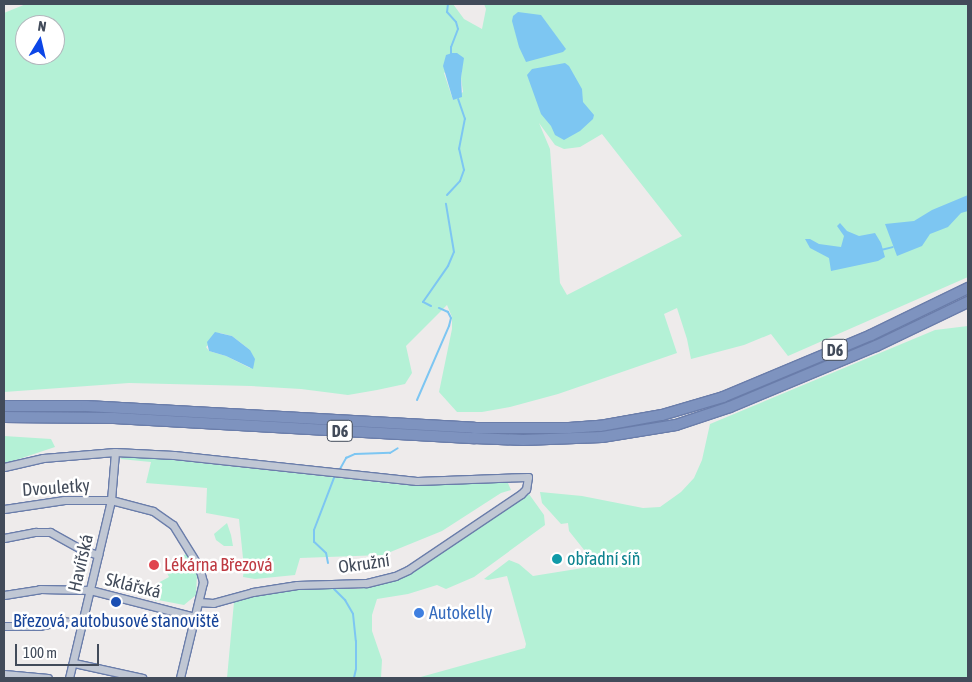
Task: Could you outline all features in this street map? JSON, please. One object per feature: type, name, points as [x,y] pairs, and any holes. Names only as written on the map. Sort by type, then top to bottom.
[{"type":"highway","name":"D6","points":[[4,406],[86,406],[522,429],[600,426],[673,413],[700,405],[769,379],[863,339],[968,288]]},
{"type":"highway","name":"D6","points":[[4,417],[114,418],[523,440],[602,437],[676,425],[700,418],[876,346],[968,302]]},
{"type":"street","points":[[4,467],[42,458],[115,452]]},
{"type":"street","name":"Okružní","points":[[115,452],[174,455],[399,480],[447,481],[528,477],[526,489],[521,494],[408,570],[394,576],[366,582],[297,585],[213,603],[199,602]]},
{"type":"street","name":"Havířská","points":[[69,678],[111,500],[115,452]]},
{"type":"street","name":"Dvouletky","points":[[4,509],[64,500],[111,500]]},
{"type":"street","points":[[111,500],[153,512],[173,525],[200,567],[203,582],[180,678]]},
{"type":"street","points":[[4,538],[35,532],[50,532],[82,550],[98,555]]},
{"type":"street","name":"Sklářská","points":[[4,595],[40,589],[90,590],[196,617]]},
{"type":"street","points":[[4,626],[39,626],[64,621],[83,624]]},
{"type":"street","points":[[74,663],[142,678]]},
{"type":"street","points":[[4,674],[48,678]]},
{"type":"green space","points":[[26,4],[453,4],[464,19],[482,29],[486,9],[484,4],[968,4],[968,277],[788,356],[771,334],[744,345],[691,359],[677,308],[664,314],[677,353],[558,394],[510,407],[482,412],[457,412],[439,392],[452,329],[452,317],[447,305],[406,346],[412,373],[405,384],[377,390],[348,395],[301,389],[251,386],[129,383],[4,392],[4,13]],"holes":[[[463,58],[461,78],[463,92],[453,100],[444,73]],[[539,123],[555,145],[564,149],[580,147],[602,134],[682,236],[567,295],[560,283],[550,149]],[[220,333],[232,336],[250,350],[250,368],[226,356],[209,351],[206,347]]]},
{"type":"green space","points":[[968,326],[968,678],[417,678],[525,648],[526,644],[507,576],[488,580],[484,579],[509,560],[519,564],[533,576],[589,567],[593,561],[569,531],[568,523],[561,524],[542,503],[540,492],[582,496],[643,508],[660,507],[681,492],[694,478],[702,460],[710,424],[935,330]]},
{"type":"green space","points":[[4,436],[51,439],[55,447],[4,464]]},
{"type":"green space","points":[[126,455],[404,485],[449,485],[507,481],[511,490],[501,493],[442,531],[383,555],[300,558],[295,575],[255,579],[243,577],[244,568],[239,519],[206,513],[207,488],[146,483],[151,462],[120,459]]},
{"type":"green space","points":[[529,494],[544,515],[545,525],[474,577],[446,589],[437,585],[408,594],[377,599],[372,615],[372,631],[382,660],[381,678],[227,678],[234,602],[258,595],[296,589],[358,589],[400,579]]},
{"type":"green space","points":[[227,523],[233,546],[224,546],[216,540],[214,534]]},
{"type":"green space","points":[[186,554],[197,573],[196,595],[184,605],[155,601],[158,583],[169,577],[166,571],[173,568],[171,563]]},
{"type":"water","points":[[518,12],[541,15],[566,49],[563,52],[526,62],[519,47],[512,21],[513,16]]},
{"type":"water","points":[[457,53],[464,58],[461,78],[462,97],[453,100],[443,66],[446,55]]},
{"type":"water","points":[[565,63],[569,66],[582,89],[583,102],[594,115],[593,119],[580,131],[564,140],[555,135],[551,126],[541,114],[527,75],[532,69]]},
{"type":"water","points":[[968,195],[968,211],[961,213],[948,227],[930,234],[922,246],[897,256],[885,224],[914,221],[932,210]]},
{"type":"water","points":[[840,223],[847,231],[859,236],[875,233],[881,243],[885,257],[878,261],[831,271],[829,258],[810,248],[805,239],[810,239],[819,244],[841,247],[844,236],[837,226]]},
{"type":"water","points":[[215,332],[232,336],[250,350],[255,359],[253,369],[226,356],[209,351],[207,342]]},
{"type":"waterway","points":[[448,4],[447,12],[456,22],[458,29],[451,47],[451,55]]},
{"type":"waterway","points":[[447,195],[460,181],[464,170],[459,149],[465,119],[458,99]]},
{"type":"waterway","points":[[431,306],[423,302],[448,266],[454,252],[446,204]]},
{"type":"waterway","points":[[881,250],[893,247]]},
{"type":"waterway","points":[[417,400],[451,318],[448,312],[439,308]]},
{"type":"waterway","points":[[340,469],[346,458],[355,454],[390,453],[398,448]]},
{"type":"waterway","points":[[328,563],[326,553],[314,542],[314,530],[334,478]]},
{"type":"waterway","points":[[334,589],[345,600],[353,614],[356,641],[356,669],[354,678]]},
{"type":"place","name":"obřadní síň","points":[[557,559]]},
{"type":"place","name":"Lékárna Březová","points":[[154,565]]},
{"type":"place","name":"Březová, autobusové stanoviště","points":[[116,602]]},
{"type":"place","name":"Autokelly","points":[[419,613]]}]
